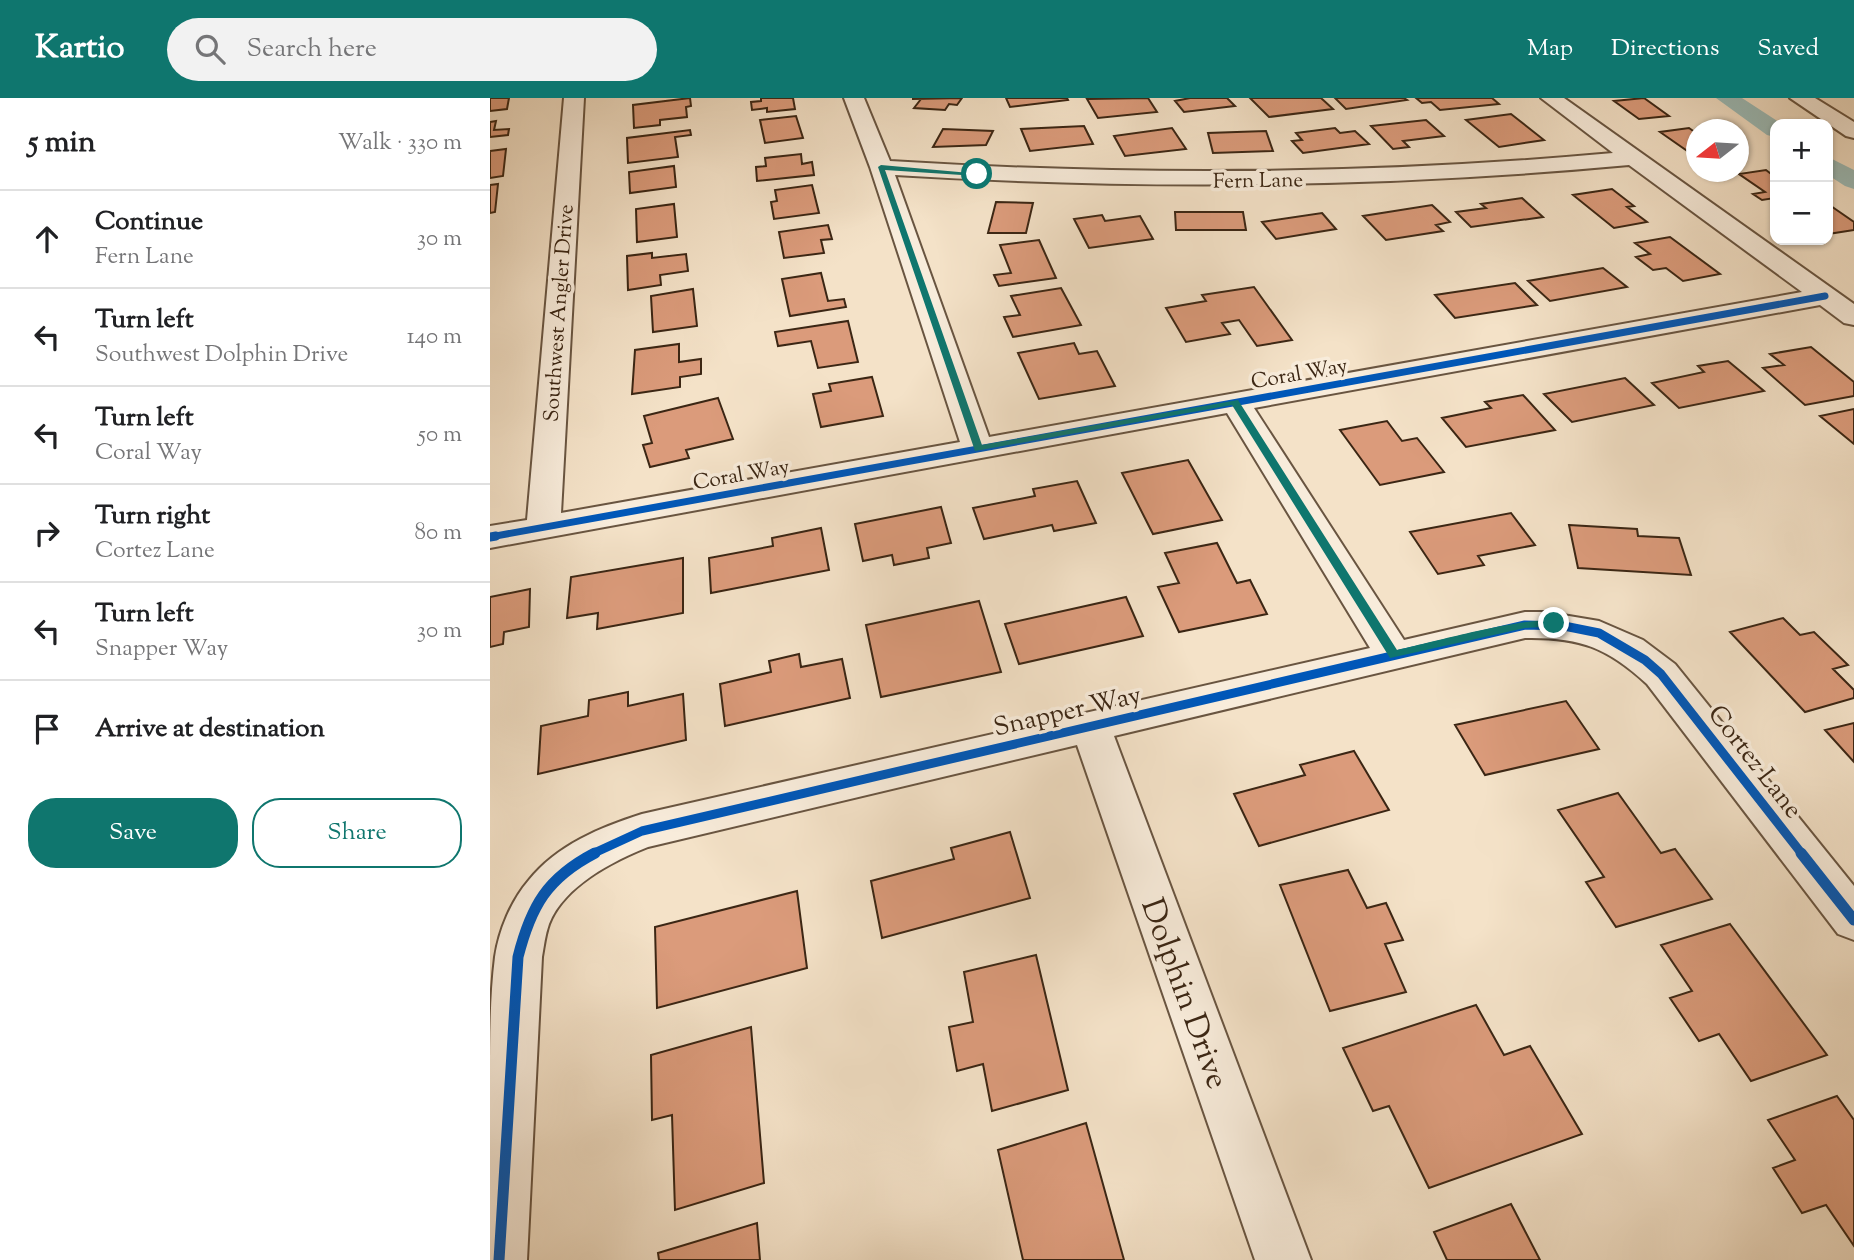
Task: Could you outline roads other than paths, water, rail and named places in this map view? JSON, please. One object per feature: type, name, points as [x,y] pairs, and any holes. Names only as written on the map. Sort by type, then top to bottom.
[{"type":"street","name":"Southwest Angler Drive","points":[[544,528],[574,98]]},
{"type":"street","points":[[854,98],[881,167],[978,449]]},
{"type":"street","points":[[1551,98],[1854,317]]},
{"type":"street","points":[[1800,98],[1854,131]]},
{"type":"street","name":"Fern Lane","points":[[881,167],[1077,179],[1266,180],[1477,172],[1634,158]]},
{"type":"street","name":"Coral Way","points":[[490,537],[1825,296]]},
{"type":"street","points":[[1235,402],[1394,655]]},
{"type":"street","name":"Snapper Way","points":[[499,1260],[518,957],[527,924],[546,893],[573,866],[606,845],[642,831],[1525,625],[1554,623],[1585,628],[1614,638]]},
{"type":"street","name":"Cortez Lane","points":[[1614,638],[1640,654],[1661,674],[1854,920]]},
{"type":"street","name":"Dolphin Drive","points":[[1090,726],[1283,1260]]},
{"type":"waterway","points":[[1727,98],[1770,127]]},
{"type":"waterway","points":[[1833,167],[1854,181]]}]
